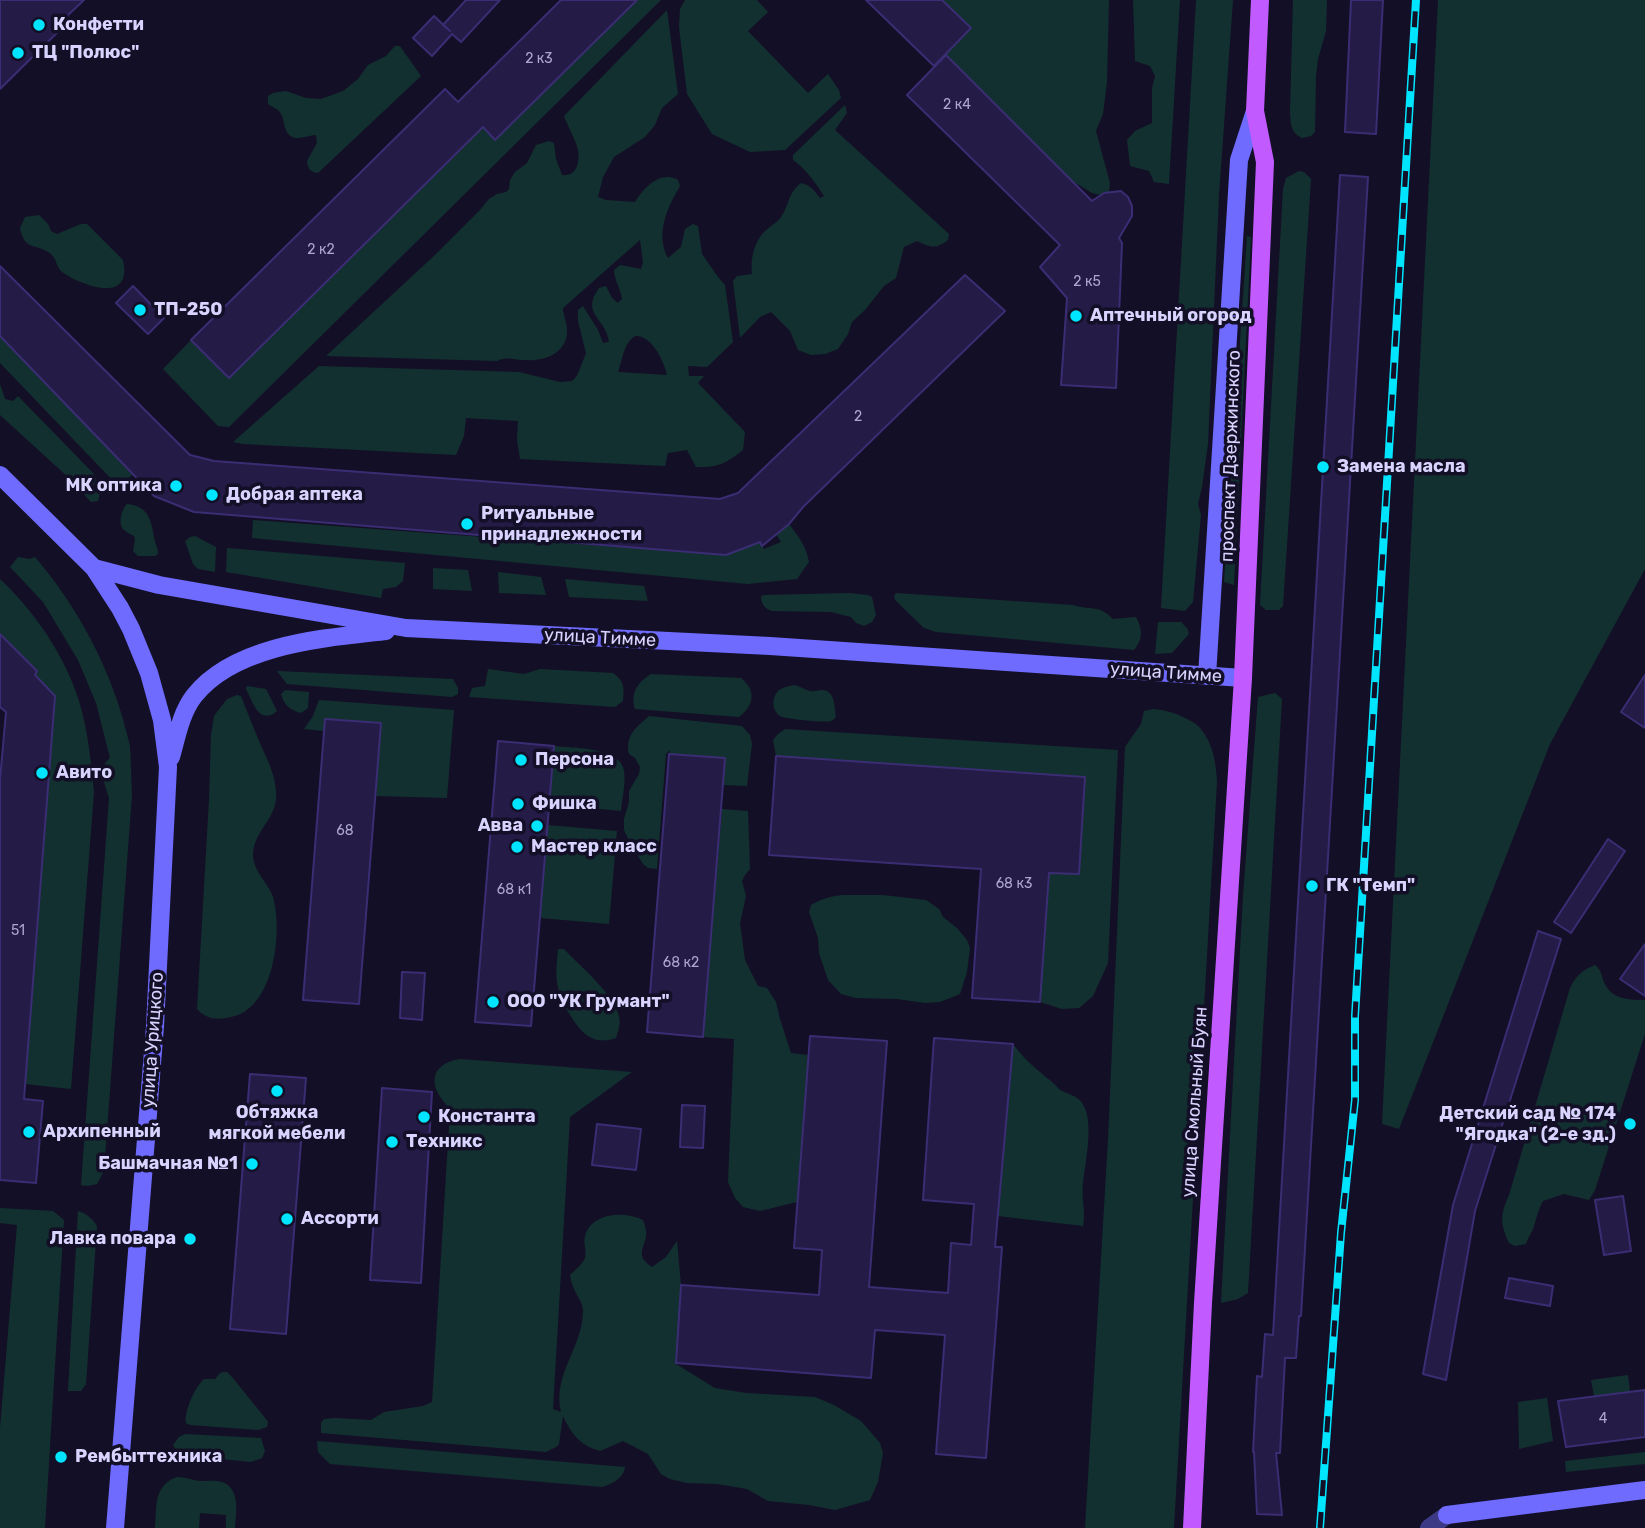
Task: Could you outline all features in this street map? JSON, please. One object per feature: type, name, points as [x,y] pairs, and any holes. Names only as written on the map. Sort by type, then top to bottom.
[{"type":"main road","name":"проспект Дзержинского","points":[[1243,678],[1265,162],[1255,111],[1260,0]]},
{"type":"main road","name":"проспект Дзержинского","points":[[1207,676],[1239,160],[1255,111]]},
{"type":"main road","points":[[0,475],[94,568]]},
{"type":"main road","name":"улица Тимме","points":[[94,568],[159,585],[406,628],[782,647],[1243,678]]},
{"type":"main road","name":"улица Урицкого","points":[[94,568],[120,608],[145,662],[162,720],[169,767],[155,1026],[115,1528]]},
{"type":"main road","points":[[169,767],[181,721],[193,698],[210,680],[235,664],[295,643],[406,628]]},
{"type":"main road","name":"улица Смольный Буян","points":[[1192,1528],[1203,1303],[1243,678]]},
{"type":"main road","points":[[1447,1515],[1645,1490]]},
{"type":"street","points":[[1429,1528],[1447,1515]]},
{"type":"green space","points":[[637,0],[661,0],[229,427],[218,426],[163,369],[191,340],[229,378],[483,127],[495,140]]},
{"type":"green space","points":[[685,0],[757,0],[768,12],[748,31],[808,93],[828,74],[841,98],[785,150],[750,152],[712,134],[687,94],[679,27],[680,9]]},
{"type":"green space","points":[[942,0],[1109,0],[1107,82],[1103,114],[1096,131],[1110,183],[1109,192],[1101,195],[1092,193],[1069,179],[951,60],[946,65],[940,60],[971,28]]},
{"type":"green space","points":[[1133,0],[1180,0],[1169,184],[1154,182],[1149,171],[1130,166],[1127,140],[1135,131],[1152,123],[1152,88],[1155,76],[1150,66],[1135,61]]},
{"type":"green space","points":[[1196,0],[1233,0],[1219,195],[1208,444],[1198,504],[1201,515],[1193,602],[1185,611],[1161,608]]},
{"type":"green space","points":[[1293,0],[1327,0],[1326,31],[1316,76],[1315,132],[1302,138],[1293,130],[1290,112]]},
{"type":"green space","points":[[1438,0],[1645,0],[1645,569],[1550,744],[1399,1129],[1382,1124]]},
{"type":"green space","points":[[667,10],[678,94],[662,108],[655,125],[645,137],[614,157],[603,177],[598,197],[635,202],[653,182],[665,177],[678,180],[680,186],[664,221],[664,249],[668,258],[681,247],[685,229],[693,224],[698,226],[702,254],[725,285],[733,342],[707,367],[688,366],[689,376],[704,376],[698,383],[745,432],[743,450],[722,464],[711,467],[696,467],[687,450],[668,453],[665,466],[520,459],[518,421],[466,418],[464,436],[456,455],[233,442],[319,366],[519,372],[560,382],[572,381],[577,376],[586,353],[578,310],[583,306],[603,343],[609,342],[593,310],[594,297],[599,288],[606,286],[618,303],[622,299],[614,270],[620,265],[641,269],[643,262],[640,240],[563,308],[567,327],[564,345],[547,357],[532,360],[507,358],[497,361],[326,356],[435,255],[489,199],[509,189],[510,180],[515,172],[527,163],[536,145],[549,141],[554,143],[562,175],[574,171],[578,164],[578,150],[564,116]],"holes":[[[635,336],[652,344],[667,375],[618,372],[628,343]]]},
{"type":"green space","points":[[395,46],[400,46],[421,76],[318,173],[311,171],[307,161],[317,143],[316,135],[292,137],[278,110],[268,104],[268,96],[286,91],[306,98],[321,99],[343,91],[358,79],[368,65],[386,56]]},
{"type":"green space","points":[[845,105],[847,113],[835,130],[949,234],[948,240],[936,246],[917,241],[904,247],[896,278],[884,286],[852,322],[838,349],[811,355],[798,350],[790,331],[771,312],[760,317],[740,338],[733,281],[737,276],[752,274],[755,246],[764,232],[781,217],[796,187],[801,183],[812,188],[820,198],[824,196],[810,176],[793,160],[793,155]]},
{"type":"green space","points":[[1299,171],[1311,179],[1283,606],[1279,610],[1266,610],[1260,605],[1283,189],[1286,178]]},
{"type":"green space","points":[[39,215],[51,231],[57,234],[87,224],[123,260],[124,274],[120,283],[104,288],[81,282],[62,272],[51,254],[28,244],[20,228],[25,217]]},
{"type":"green space","points":[[1247,236],[1251,237],[1234,585],[1224,582]]},
{"type":"green space","points":[[0,336],[133,474],[119,487],[0,363]]},
{"type":"green space","points":[[0,384],[5,399],[13,401],[18,396],[93,473],[99,486],[98,501],[91,502],[69,478],[0,415]]},
{"type":"green space","points":[[127,504],[140,507],[147,514],[158,550],[155,556],[138,556],[133,551],[134,536],[124,530],[121,524],[122,513]]},
{"type":"green space","points":[[253,520],[726,555],[760,542],[764,549],[781,542],[776,534],[789,524],[802,542],[809,562],[797,579],[748,584],[252,538]]},
{"type":"green space","points":[[195,536],[216,547],[215,572],[198,569],[193,564],[185,541]]},
{"type":"green space","points":[[227,548],[405,563],[403,581],[396,587],[383,589],[381,598],[226,572]]},
{"type":"green space","points":[[18,557],[35,557],[76,613],[108,675],[130,746],[132,795],[104,1171],[97,1184],[88,1186],[81,1185],[109,798],[103,771],[110,758],[96,703],[78,660],[43,602],[10,567]]},
{"type":"green space","points":[[433,568],[468,570],[472,591],[433,589]]},
{"type":"green space","points":[[498,572],[541,577],[546,595],[499,593]]},
{"type":"green space","points":[[0,579],[25,605],[57,650],[79,701],[89,746],[94,792],[71,1089],[25,1084],[55,696],[35,675],[36,671],[0,634]]},
{"type":"green space","points":[[565,579],[644,586],[648,601],[569,597]]},
{"type":"green space","points":[[849,593],[872,597],[876,615],[872,622],[864,626],[851,617],[831,612],[772,611],[764,606],[761,596],[765,595]]},
{"type":"green space","points":[[896,593],[1073,605],[1103,611],[1113,619],[1136,617],[1141,630],[1140,638],[1134,650],[936,632],[924,628],[895,600]]},
{"type":"green space","points":[[1158,622],[1181,622],[1187,628],[1189,634],[1172,653],[1155,654]]},
{"type":"green space","points":[[488,669],[524,674],[540,669],[613,673],[623,685],[623,701],[615,707],[469,697],[472,688],[485,686]]},
{"type":"green space","points":[[277,671],[453,679],[458,694],[452,697],[287,684]]},
{"type":"green space","points":[[651,674],[741,678],[751,692],[751,703],[739,717],[635,709],[636,688]]},
{"type":"green space","points":[[794,685],[810,691],[822,690],[830,693],[834,700],[836,717],[831,721],[822,721],[777,714],[774,697],[779,690]]},
{"type":"green space","points":[[247,686],[266,689],[277,711],[266,716],[261,714],[251,700]]},
{"type":"green space","points":[[285,690],[309,692],[308,708],[301,713],[291,709],[282,698],[281,694]]},
{"type":"green space","points":[[1275,693],[1282,699],[1248,1293],[1238,1299],[1221,1303],[1243,895],[1258,697]]},
{"type":"green space","points":[[241,696],[275,785],[274,809],[257,837],[253,854],[255,866],[273,897],[277,929],[272,967],[257,1000],[246,1011],[217,1019],[197,1009],[211,735],[214,716],[227,699]]},
{"type":"green space","points":[[319,700],[454,710],[447,798],[376,796],[381,723],[325,719],[324,731],[304,729]]},
{"type":"green space","points":[[1153,709],[1181,716],[1200,728],[1213,754],[1217,782],[1174,1528],[1085,1528],[1108,1140],[1125,747],[1141,724],[1144,711]]},
{"type":"green space","points":[[649,716],[742,726],[750,735],[752,744],[747,786],[723,785],[725,758],[669,754],[670,750],[666,754],[657,869],[643,864],[624,830],[629,791],[640,767],[629,754],[630,737]]},
{"type":"green space","points":[[785,729],[1118,750],[1108,963],[1093,996],[1079,1008],[1062,1009],[1040,1002],[1049,873],[1079,874],[1085,777],[776,756],[773,740]]},
{"type":"green space","points":[[554,746],[595,750],[614,757],[621,763],[625,781],[621,811],[549,804]]},
{"type":"green space","points":[[722,809],[748,811],[750,869],[742,881],[746,896],[740,923],[745,960],[758,986],[767,988],[776,1002],[791,1053],[808,1055],[797,1202],[760,1211],[743,1207],[735,1198],[728,1182],[734,1039],[703,1037]]},
{"type":"green space","points":[[547,825],[617,831],[609,924],[540,918]]},
{"type":"green space","points":[[843,895],[883,895],[926,900],[939,909],[943,917],[967,940],[970,948],[967,972],[960,994],[940,1002],[925,1003],[856,998],[841,994],[828,980],[809,912],[811,905],[815,903]]},
{"type":"green space","points":[[558,949],[564,949],[611,1000],[620,1020],[616,1038],[593,1039],[585,1034],[570,1015],[559,993],[557,982]]},
{"type":"green space","points":[[1595,965],[1609,991],[1618,997],[1645,1000],[1645,1034],[1595,1190],[1589,1200],[1564,1194],[1543,1201],[1526,1244],[1515,1246],[1509,1243],[1504,1230],[1504,1208],[1570,988],[1580,974]]},
{"type":"green space","points":[[1013,1044],[1059,1089],[1080,1100],[1086,1110],[1089,1131],[1083,1189],[1083,1226],[998,1216]]},
{"type":"green space","points":[[460,1059],[632,1072],[570,1117],[553,1409],[561,1412],[559,1399],[564,1373],[582,1324],[582,1305],[570,1275],[585,1258],[585,1236],[594,1222],[602,1218],[619,1215],[636,1217],[643,1220],[646,1235],[642,1257],[652,1267],[666,1257],[677,1241],[681,1285],[676,1364],[715,1388],[746,1393],[815,1397],[861,1421],[880,1443],[883,1453],[878,1482],[870,1500],[835,1510],[768,1501],[747,1489],[670,1479],[661,1474],[648,1454],[623,1441],[600,1451],[587,1446],[573,1434],[563,1416],[559,1444],[546,1452],[321,1433],[324,1419],[371,1420],[384,1412],[432,1402],[450,1110],[437,1091],[435,1079],[442,1066]]},
{"type":"green space","points":[[0,1208],[53,1211],[64,1220],[45,1528],[0,1528],[0,1428],[17,1225],[0,1223]]},
{"type":"green space","points":[[78,1211],[84,1213],[97,1226],[86,1384],[81,1391],[68,1391]]},
{"type":"green space","points":[[223,1372],[232,1377],[266,1419],[267,1427],[258,1430],[186,1423],[188,1406],[201,1383],[204,1379],[215,1379]]},
{"type":"green space","points":[[1628,1375],[1630,1392],[1594,1396],[1591,1380]]},
{"type":"green space","points":[[1547,1398],[1553,1441],[1519,1449],[1518,1402]]},
{"type":"green space","points":[[185,1434],[261,1438],[265,1451],[262,1458],[251,1462],[179,1455],[173,1445]]},
{"type":"green space","points":[[317,1441],[625,1467],[620,1477],[602,1487],[330,1464],[318,1452]]},
{"type":"green space","points":[[1645,1452],[1645,1464],[1566,1472],[1565,1461]]},
{"type":"green space","points":[[177,1477],[220,1481],[228,1485],[236,1502],[235,1528],[226,1528],[226,1515],[200,1513],[199,1528],[155,1528],[160,1491]]},
{"type":"building","name":"ТЦ \"Полюс\"","points":[[0,0],[84,0],[67,16],[71,19],[0,89]]},
{"type":"building","points":[[466,0],[500,0],[461,42],[452,34],[432,56],[413,38],[434,16],[443,25]]},
{"type":"building","points":[[561,0],[637,0],[495,140],[483,127],[229,378],[191,340],[445,89],[458,102]]},
{"type":"building","points":[[866,0],[942,0],[971,28],[934,66]]},
{"type":"building","points":[[1351,0],[1383,0],[1376,134],[1345,132]]},
{"type":"building","points":[[946,55],[1092,201],[1104,193],[1121,191],[1128,197],[1132,216],[1119,238],[1122,243],[1116,388],[1061,385],[1067,298],[1040,267],[1060,245],[907,95]]},
{"type":"building","name":"ГК \"Темп\"","points":[[1340,175],[1368,177],[1301,1316],[1296,1358],[1285,1358],[1280,1453],[1276,1453],[1282,1515],[1257,1514],[1253,1452],[1257,1376],[1262,1377],[1265,1334],[1273,1335]]},
{"type":"building","points":[[0,266],[190,455],[214,461],[720,499],[738,493],[965,275],[1005,311],[803,507],[789,524],[762,546],[760,542],[726,555],[194,512],[154,496],[0,336]]},
{"type":"building","name":"ТП-250","points":[[133,286],[164,318],[148,334],[116,303]]},
{"type":"building","points":[[0,634],[37,671],[35,675],[55,696],[24,1099],[43,1101],[36,1183],[0,1180],[0,780],[6,712],[0,707]]},
{"type":"building","points":[[1645,675],[1645,728],[1621,712]]},
{"type":"building","points":[[325,719],[381,723],[359,1004],[303,1000]]},
{"type":"building","points":[[498,741],[554,746],[531,1026],[475,1022]]},
{"type":"building","points":[[669,754],[725,758],[703,1037],[647,1032]]},
{"type":"building","points":[[776,756],[1085,777],[1079,874],[1049,873],[1040,1002],[972,998],[981,869],[769,855]]},
{"type":"building","points":[[1608,839],[1625,851],[1571,933],[1554,922]]},
{"type":"building","points":[[1538,931],[1561,939],[1475,1211],[1446,1380],[1423,1374],[1453,1205]]},
{"type":"building","points":[[1645,944],[1645,996],[1620,979]]},
{"type":"building","points":[[402,972],[425,973],[422,1020],[400,1018]]},
{"type":"building","points":[[810,1036],[887,1041],[869,1287],[948,1293],[951,1243],[971,1245],[974,1204],[923,1200],[934,1038],[1013,1044],[995,1247],[1002,1247],[986,1458],[936,1454],[945,1335],[875,1330],[871,1378],[676,1363],[681,1285],[819,1295],[822,1250],[794,1248]]},
{"type":"building","points":[[250,1074],[306,1078],[286,1334],[230,1329]]},
{"type":"building","points":[[382,1088],[432,1092],[421,1283],[370,1280]]},
{"type":"building","points":[[682,1105],[705,1106],[703,1148],[680,1147]]},
{"type":"building","points":[[597,1124],[641,1129],[636,1170],[592,1165]]},
{"type":"building","points":[[1623,1196],[1631,1251],[1604,1255],[1595,1200]]},
{"type":"building","points":[[1509,1278],[1553,1286],[1550,1306],[1505,1298]]},
{"type":"building","points":[[1645,1390],[1645,1437],[1566,1447],[1558,1401]]},
{"type":"railway","points":[[1320,1528],[1341,1233],[1355,1100],[1355,1016],[1416,0]]},
{"type":"place","name":"Конфетти","points":[[39,25]]},
{"type":"place","name":"ТЦ \"Полюс\"","points":[[18,53]]},
{"type":"place","name":"ТП-250","points":[[140,310]]},
{"type":"place","name":"Аптечный огород","points":[[1076,316]]},
{"type":"place","name":"Замена масла","points":[[1323,467]]},
{"type":"place","name":"МК оптика","points":[[176,486]]},
{"type":"place","name":"Добрая аптека","points":[[212,495]]},
{"type":"place","name":"Ритуальные принадлежности","points":[[467,524]]},
{"type":"place","name":"Персона","points":[[521,760]]},
{"type":"place","name":"Авито","points":[[42,773]]},
{"type":"place","name":"Фишка","points":[[518,804]]},
{"type":"place","name":"Авва","points":[[537,826]]},
{"type":"place","name":"Мастер класс","points":[[517,847]]},
{"type":"place","name":"ГК \"Темп\"","points":[[1312,886]]},
{"type":"place","name":"ООО \"УК Грумант\"","points":[[493,1002]]},
{"type":"place","name":"Обтяжка мягкой мебели","points":[[277,1091]]},
{"type":"place","name":"Константа","points":[[424,1117]]},
{"type":"place","name":"Детский сад № 174 \"Ягодка\" (2-е зд.)","points":[[1630,1124]]},
{"type":"place","name":"Архипенный","points":[[29,1132]]},
{"type":"place","name":"Техникс","points":[[392,1142]]},
{"type":"place","name":"Башмачная №1","points":[[252,1164]]},
{"type":"place","name":"Ассорти","points":[[287,1219]]},
{"type":"place","name":"Лавка повара","points":[[190,1239]]},
{"type":"place","name":"Рембыттехника","points":[[61,1457]]}]
